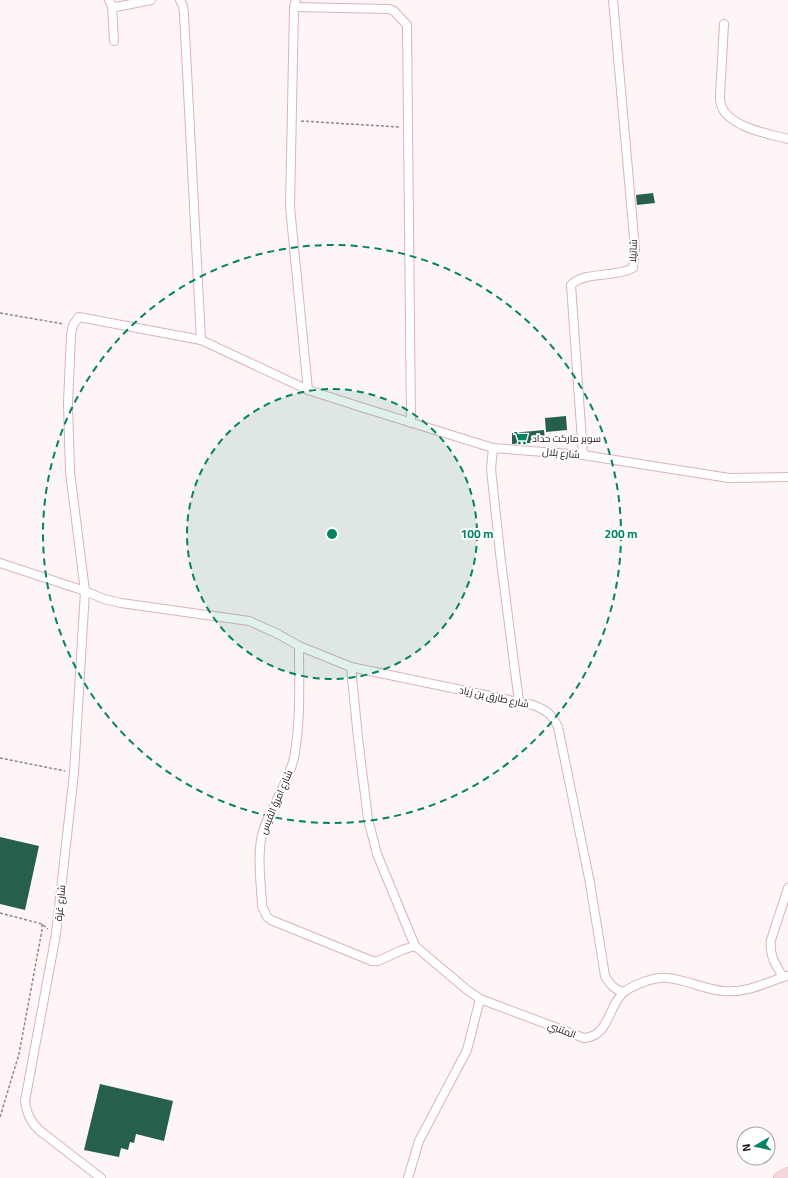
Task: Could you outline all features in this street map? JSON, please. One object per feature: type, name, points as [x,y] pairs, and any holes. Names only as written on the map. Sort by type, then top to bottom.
[{"type":"main road","points":[[779,1178],[788,1173]]},
{"type":"street","points":[[114,41],[111,3],[121,6],[151,0]]},
{"type":"street","points":[[180,0],[183,6],[184,14],[201,340]]},
{"type":"street","name":"شاتيلا","points":[[583,454],[571,285],[575,281],[582,278],[628,271],[633,268],[635,255],[613,0]]},
{"type":"street","points":[[308,390],[290,207],[295,3],[390,9],[394,10],[407,25],[411,423]]},
{"type":"street","points":[[724,24],[720,96],[721,105],[727,115],[744,126],[759,132],[788,139]]},
{"type":"street","name":"شارع بلال","points":[[73,325],[79,317],[201,340],[308,390],[493,448],[583,454],[729,478],[788,477]]},
{"type":"street","name":"شارع غزة","points":[[73,325],[71,335],[68,403],[70,472],[85,591],[74,773],[56,934],[25,1101],[27,1116],[31,1122],[39,1130],[102,1178]]},
{"type":"street","points":[[493,448],[491,469],[519,702]]},
{"type":"street","name":"شارع طارق بن زياد","points":[[0,563],[85,591],[104,599],[122,603],[250,621],[299,646],[351,667],[533,705],[543,709],[553,717],[558,727],[590,883],[605,976],[611,986],[616,990],[623,992]]},
{"type":"street","name":"شارع امرؤ القيس","points":[[299,646],[299,691],[294,759],[261,838],[260,864],[262,906],[264,912],[267,917],[272,920],[372,961],[378,961],[415,946]]},
{"type":"street","points":[[351,667],[368,819],[374,843],[415,946],[480,999],[467,1050],[419,1141],[408,1178]]},
{"type":"street","points":[[623,992],[635,985],[659,978],[668,978],[723,991],[732,991],[759,986],[785,976],[773,962],[770,948],[771,940],[788,888]]},
{"type":"street","name":"المتنبي","points":[[480,999],[584,1038],[595,1035],[605,1026],[623,992]]},
{"type":"path","points":[[291,120],[408,127]]},
{"type":"path","points":[[0,313],[73,325]]},
{"type":"path","points":[[0,758],[74,773]]},
{"type":"path","points":[[0,912],[42,924],[56,934]]},
{"type":"path","points":[[0,1117],[19,1054],[42,924]]},
{"type":"building","points":[[653,193],[655,203],[637,205],[636,195]]},
{"type":"building","points":[[566,416],[567,430],[546,432],[545,418]]},
{"type":"building","points":[[544,430],[545,442],[512,444],[512,433]]},
{"type":"building","points":[[0,837],[39,846],[25,910],[0,904]]},
{"type":"building","points":[[100,1084],[173,1101],[164,1141],[136,1134],[134,1143],[130,1142],[128,1150],[121,1148],[119,1157],[84,1150]]},
{"type":"place","name":"سوبر ماركت حداد","points":[[521,438]]}]
